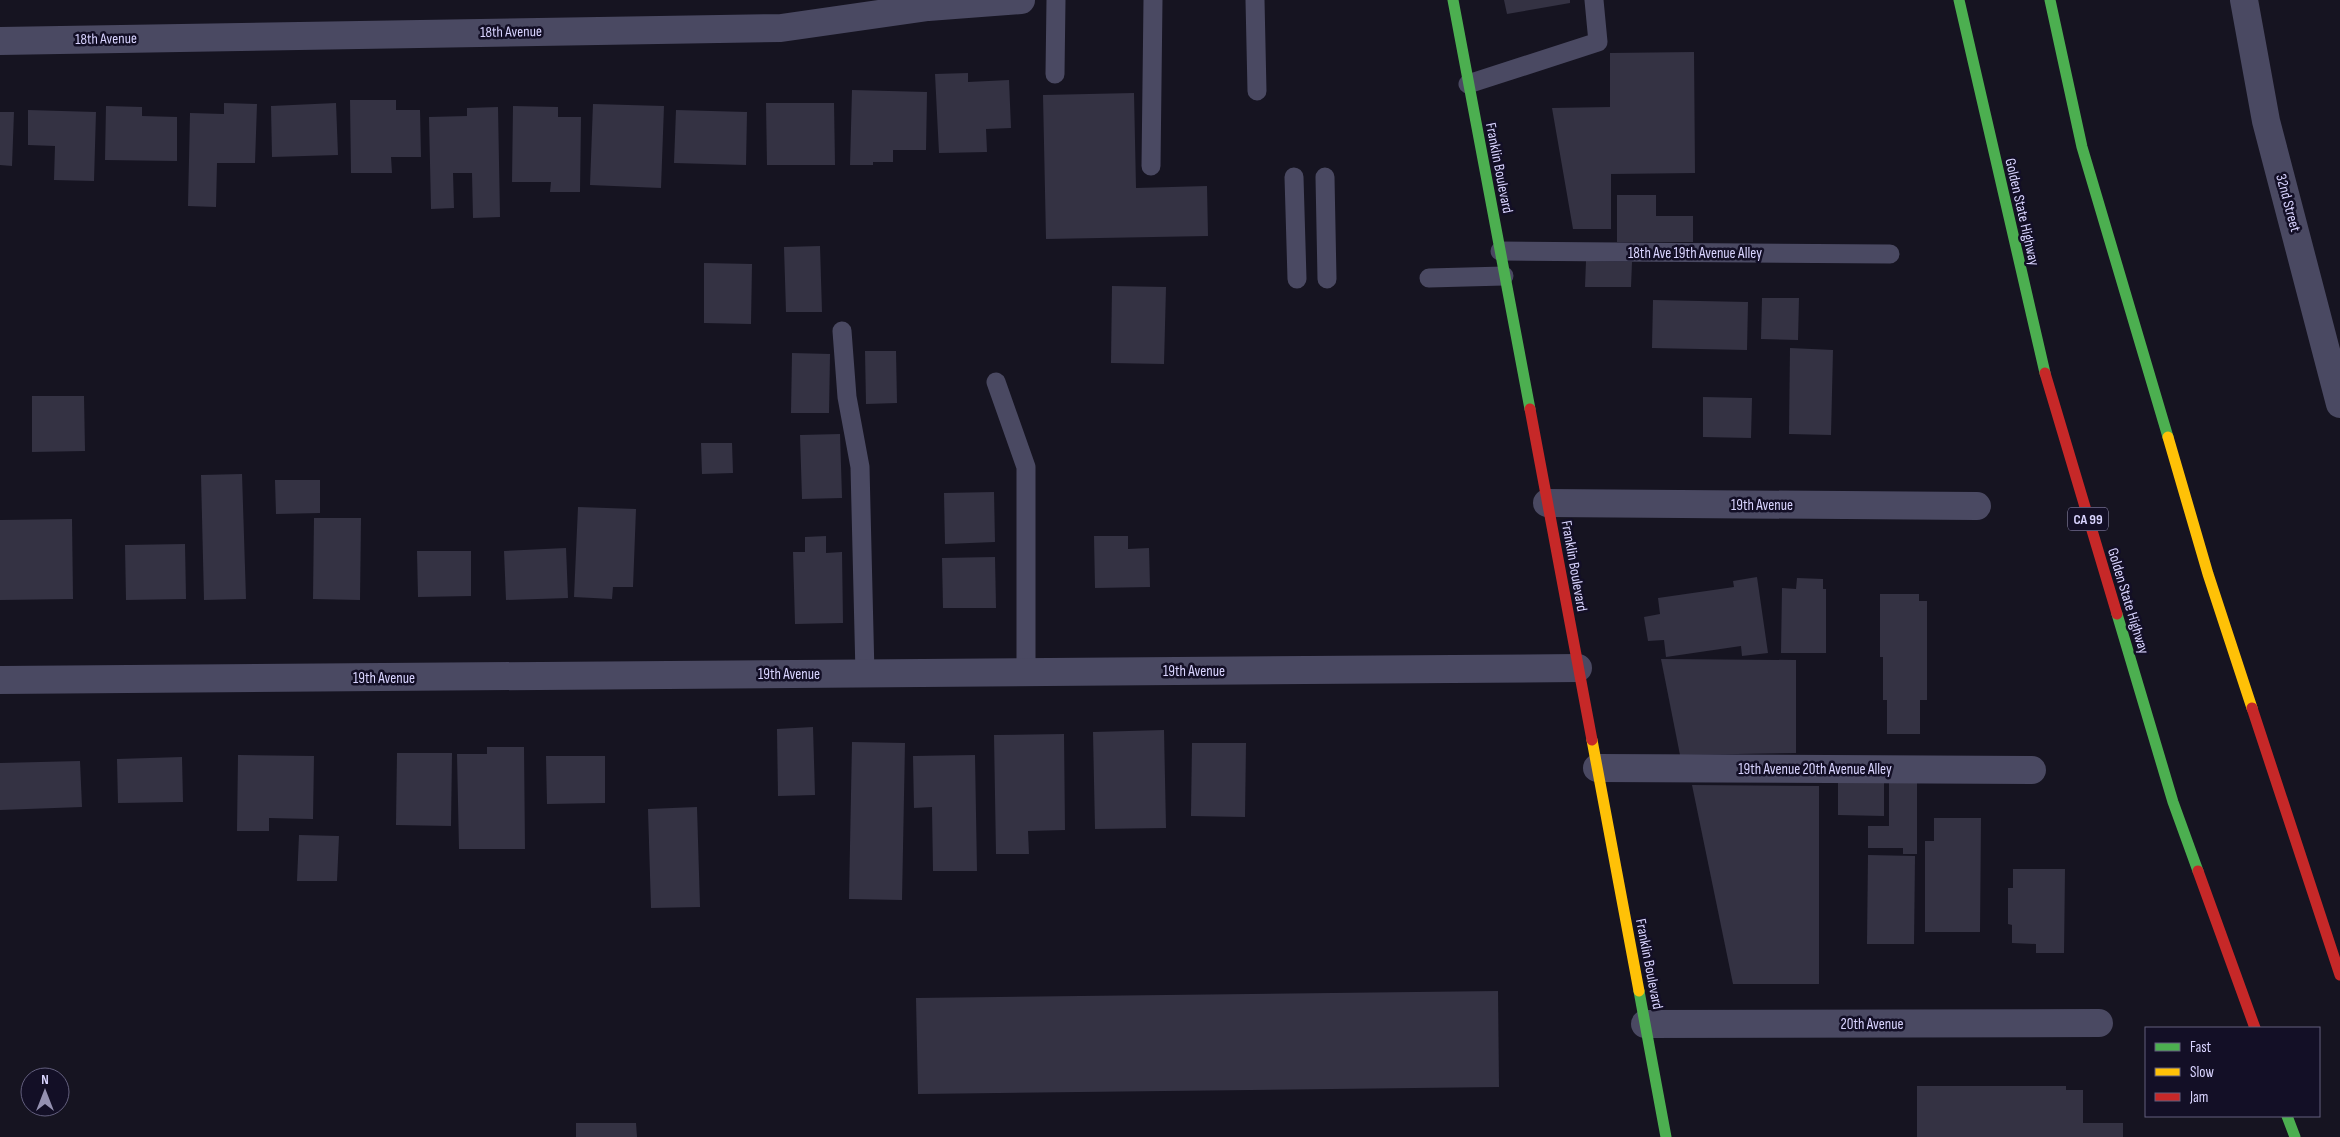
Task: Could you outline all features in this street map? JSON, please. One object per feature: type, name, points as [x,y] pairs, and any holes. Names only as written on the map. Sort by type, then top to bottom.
[{"type":"main road","name":"Franklin Boulevard","points":[[1453,0],[1666,1137]]},
{"type":"main road","name":"Golden State Highway","points":[[1959,0],[2042,363],[2173,802],[2255,1027]]},
{"type":"main road","points":[[2050,0],[2082,147],[2208,574],[2340,975]]},
{"type":"main road","points":[[2287,1117],[2295,1137]]},
{"type":"street","name":"18th Avenue","points":[[0,41],[781,28],[834,11],[928,7],[1021,0]]},
{"type":"street","name":"32nd Street","points":[[2244,0],[2266,121],[2340,404]]},
{"type":"street","name":"19th Avenue","points":[[1547,504],[1977,506]]},
{"type":"street","name":"19th Avenue","points":[[0,680],[1578,668]]},
{"type":"street","name":"19th Avenue 20th Avenue Alley","points":[[1597,768],[2032,770]]},
{"type":"street","name":"20th Avenue","points":[[1644,1024],[2099,1023]]},
{"type":"lane","points":[[1055,74],[1056,0]]},
{"type":"lane","points":[[1151,166],[1153,0]]},
{"type":"lane","points":[[1255,0],[1257,91]]},
{"type":"lane","points":[[1468,84],[1598,42],[1594,0]]},
{"type":"lane","points":[[1294,177],[1297,280]]},
{"type":"lane","points":[[1325,177],[1326,279]]},
{"type":"lane","name":"18th Ave 19th Avenue Alley","points":[[1500,251],[1890,254]]},
{"type":"lane","points":[[1429,278],[1504,276]]},
{"type":"lane","points":[[842,331],[847,397],[860,468],[864,674]]},
{"type":"lane","points":[[996,382],[1026,468],[1026,673]]},
{"type":"building","points":[[1504,0],[1570,0],[1570,3],[1507,14]]},
{"type":"building","points":[[1694,52],[1695,173],[1611,174],[1611,229],[1573,229],[1552,108],[1610,107],[1610,53]]},
{"type":"building","points":[[968,73],[968,82],[1009,80],[1011,128],[986,129],[987,152],[939,153],[935,74]]},
{"type":"building","points":[[852,90],[927,92],[926,150],[893,150],[893,162],[873,162],[873,165],[850,165]]},
{"type":"building","points":[[1134,93],[1136,188],[1207,186],[1208,236],[1046,239],[1043,95]]},
{"type":"building","points":[[350,100],[396,100],[396,110],[420,110],[421,157],[391,157],[392,173],[351,173]]},
{"type":"building","points":[[224,103],[257,104],[255,163],[217,163],[216,207],[188,206],[190,113],[224,114]]},
{"type":"building","points":[[336,103],[338,155],[272,157],[271,106]]},
{"type":"building","points":[[766,103],[834,103],[835,165],[767,165]]},
{"type":"building","points":[[593,104],[664,106],[661,188],[590,185]]},
{"type":"building","points":[[106,106],[142,107],[142,116],[177,117],[177,161],[105,160]]},
{"type":"building","points":[[513,106],[558,107],[558,117],[581,117],[580,192],[550,192],[551,182],[512,182]]},
{"type":"building","points":[[498,107],[500,217],[473,218],[472,173],[453,173],[454,208],[431,209],[429,117],[467,116],[467,108]]},
{"type":"building","points":[[28,110],[96,112],[94,181],[54,180],[55,146],[28,145]]},
{"type":"building","points":[[676,110],[747,112],[746,165],[674,163]]},
{"type":"building","points":[[0,112],[14,112],[12,166],[0,165]]},
{"type":"building","points":[[1617,195],[1656,195],[1656,216],[1693,216],[1693,242],[1617,242]]},
{"type":"building","points":[[820,246],[822,312],[786,312],[784,247]]},
{"type":"building","points":[[1586,261],[1632,262],[1631,287],[1585,287]]},
{"type":"building","points":[[704,263],[752,264],[751,324],[704,323]]},
{"type":"building","points":[[1112,286],[1166,287],[1164,364],[1111,363]]},
{"type":"building","points":[[1762,298],[1799,298],[1798,340],[1761,339]]},
{"type":"building","points":[[1653,300],[1748,302],[1747,350],[1652,348]]},
{"type":"building","points":[[1790,348],[1833,350],[1831,435],[1789,434]]},
{"type":"building","points":[[865,351],[896,351],[897,403],[866,404]]},
{"type":"building","points":[[792,353],[830,354],[829,413],[791,413]]},
{"type":"building","points":[[32,396],[84,396],[85,451],[32,452]]},
{"type":"building","points":[[1703,397],[1752,398],[1751,438],[1703,437]]},
{"type":"building","points":[[840,434],[842,498],[802,499],[800,435]]},
{"type":"building","points":[[701,443],[732,443],[733,473],[702,474]]},
{"type":"building","points":[[242,474],[246,599],[204,600],[201,475]]},
{"type":"building","points":[[275,480],[320,480],[320,513],[276,514]]},
{"type":"building","points":[[994,492],[995,542],[945,544],[944,493]]},
{"type":"building","points":[[578,507],[636,509],[633,587],[613,587],[612,599],[574,597]]},
{"type":"building","points":[[314,518],[361,518],[360,600],[313,599]]},
{"type":"building","points":[[72,519],[73,599],[0,600],[0,520]]},
{"type":"building","points":[[826,536],[826,553],[842,552],[843,623],[795,624],[793,552],[805,552],[805,537]]},
{"type":"building","points":[[1094,536],[1128,536],[1128,549],[1149,548],[1150,587],[1095,588]]},
{"type":"building","points":[[185,544],[186,599],[126,600],[125,545]]},
{"type":"building","points":[[566,548],[568,598],[506,600],[504,551]]},
{"type":"building","points":[[417,551],[471,551],[471,596],[418,597]]},
{"type":"building","points":[[995,557],[996,608],[943,608],[942,558]]},
{"type":"building","points":[[1757,577],[1768,653],[1742,656],[1741,646],[1666,657],[1664,640],[1648,641],[1644,617],[1660,614],[1658,598],[1734,587],[1733,581]]},
{"type":"building","points":[[1797,578],[1823,579],[1823,589],[1826,589],[1826,653],[1781,653],[1782,588],[1796,589]]},
{"type":"building","points":[[1880,594],[1919,594],[1919,601],[1927,601],[1927,700],[1920,700],[1920,734],[1887,734],[1887,700],[1883,700],[1883,657],[1880,657]]},
{"type":"building","points":[[1661,659],[1796,660],[1796,753],[1680,755]]},
{"type":"building","points":[[813,727],[815,795],[778,796],[777,729]]},
{"type":"building","points":[[1164,730],[1166,828],[1095,829],[1093,732]]},
{"type":"building","points":[[1064,734],[1065,830],[1028,831],[1029,854],[996,854],[994,735]]},
{"type":"building","points":[[852,742],[905,743],[902,900],[849,899]]},
{"type":"building","points":[[1192,743],[1246,743],[1245,817],[1191,816]]},
{"type":"building","points":[[487,747],[524,747],[525,849],[459,849],[457,754],[487,754]]},
{"type":"building","points":[[397,753],[452,753],[451,826],[396,825]]},
{"type":"building","points":[[238,755],[314,756],[313,819],[269,818],[269,831],[237,831]]},
{"type":"building","points":[[975,755],[977,871],[933,871],[932,807],[914,808],[913,756]]},
{"type":"building","points":[[546,756],[605,756],[605,803],[547,804]]},
{"type":"building","points":[[182,757],[183,802],[118,803],[117,759]]},
{"type":"building","points":[[80,761],[82,807],[0,810],[0,763]]},
{"type":"building","points":[[1838,779],[1884,779],[1884,816],[1838,815]]},
{"type":"building","points":[[1889,780],[1917,780],[1917,854],[1903,854],[1903,848],[1868,848],[1868,826],[1889,826]]},
{"type":"building","points":[[1692,785],[1819,786],[1819,984],[1733,984]]},
{"type":"building","points":[[697,807],[700,907],[651,908],[648,809]]},
{"type":"building","points":[[1934,818],[1981,818],[1980,932],[1925,932],[1925,841],[1934,841]]},
{"type":"building","points":[[299,835],[339,836],[337,881],[297,881]]},
{"type":"building","points":[[1868,855],[1915,856],[1914,944],[1867,944]]},
{"type":"building","points":[[2013,869],[2065,869],[2064,953],[2036,953],[2036,944],[2012,943],[2012,925],[2008,924],[2008,888],[2013,888]]},
{"type":"building","points":[[1498,991],[1499,1087],[918,1094],[916,998]]},
{"type":"building","points":[[1917,1086],[2066,1086],[2066,1090],[2083,1090],[2083,1123],[2123,1123],[2123,1137],[1917,1137]]},
{"type":"building","points":[[576,1123],[636,1123],[637,1137],[576,1137]]},
{"type":"traffic: fast","points":[[1453,0],[1530,409]]},
{"type":"traffic: fast","points":[[1959,0],[2045,373]]},
{"type":"traffic: fast","points":[[2050,0],[2082,147],[2168,437]]},
{"type":"traffic: fast","points":[[2117,614],[2173,802],[2198,871]]},
{"type":"traffic: fast","points":[[1639,991],[1666,1137]]},
{"type":"traffic: fast","points":[[2287,1117],[2295,1137]]},
{"type":"traffic: slow","points":[[2168,437],[2208,574],[2252,708]]},
{"type":"traffic: slow","points":[[1592,740],[1639,991]]},
{"type":"traffic: jam","points":[[2045,373],[2117,614]]},
{"type":"traffic: jam","points":[[1530,409],[1592,740]]},
{"type":"traffic: jam","points":[[2252,708],[2340,975]]},
{"type":"traffic: jam","points":[[2198,871],[2255,1027]]}]
